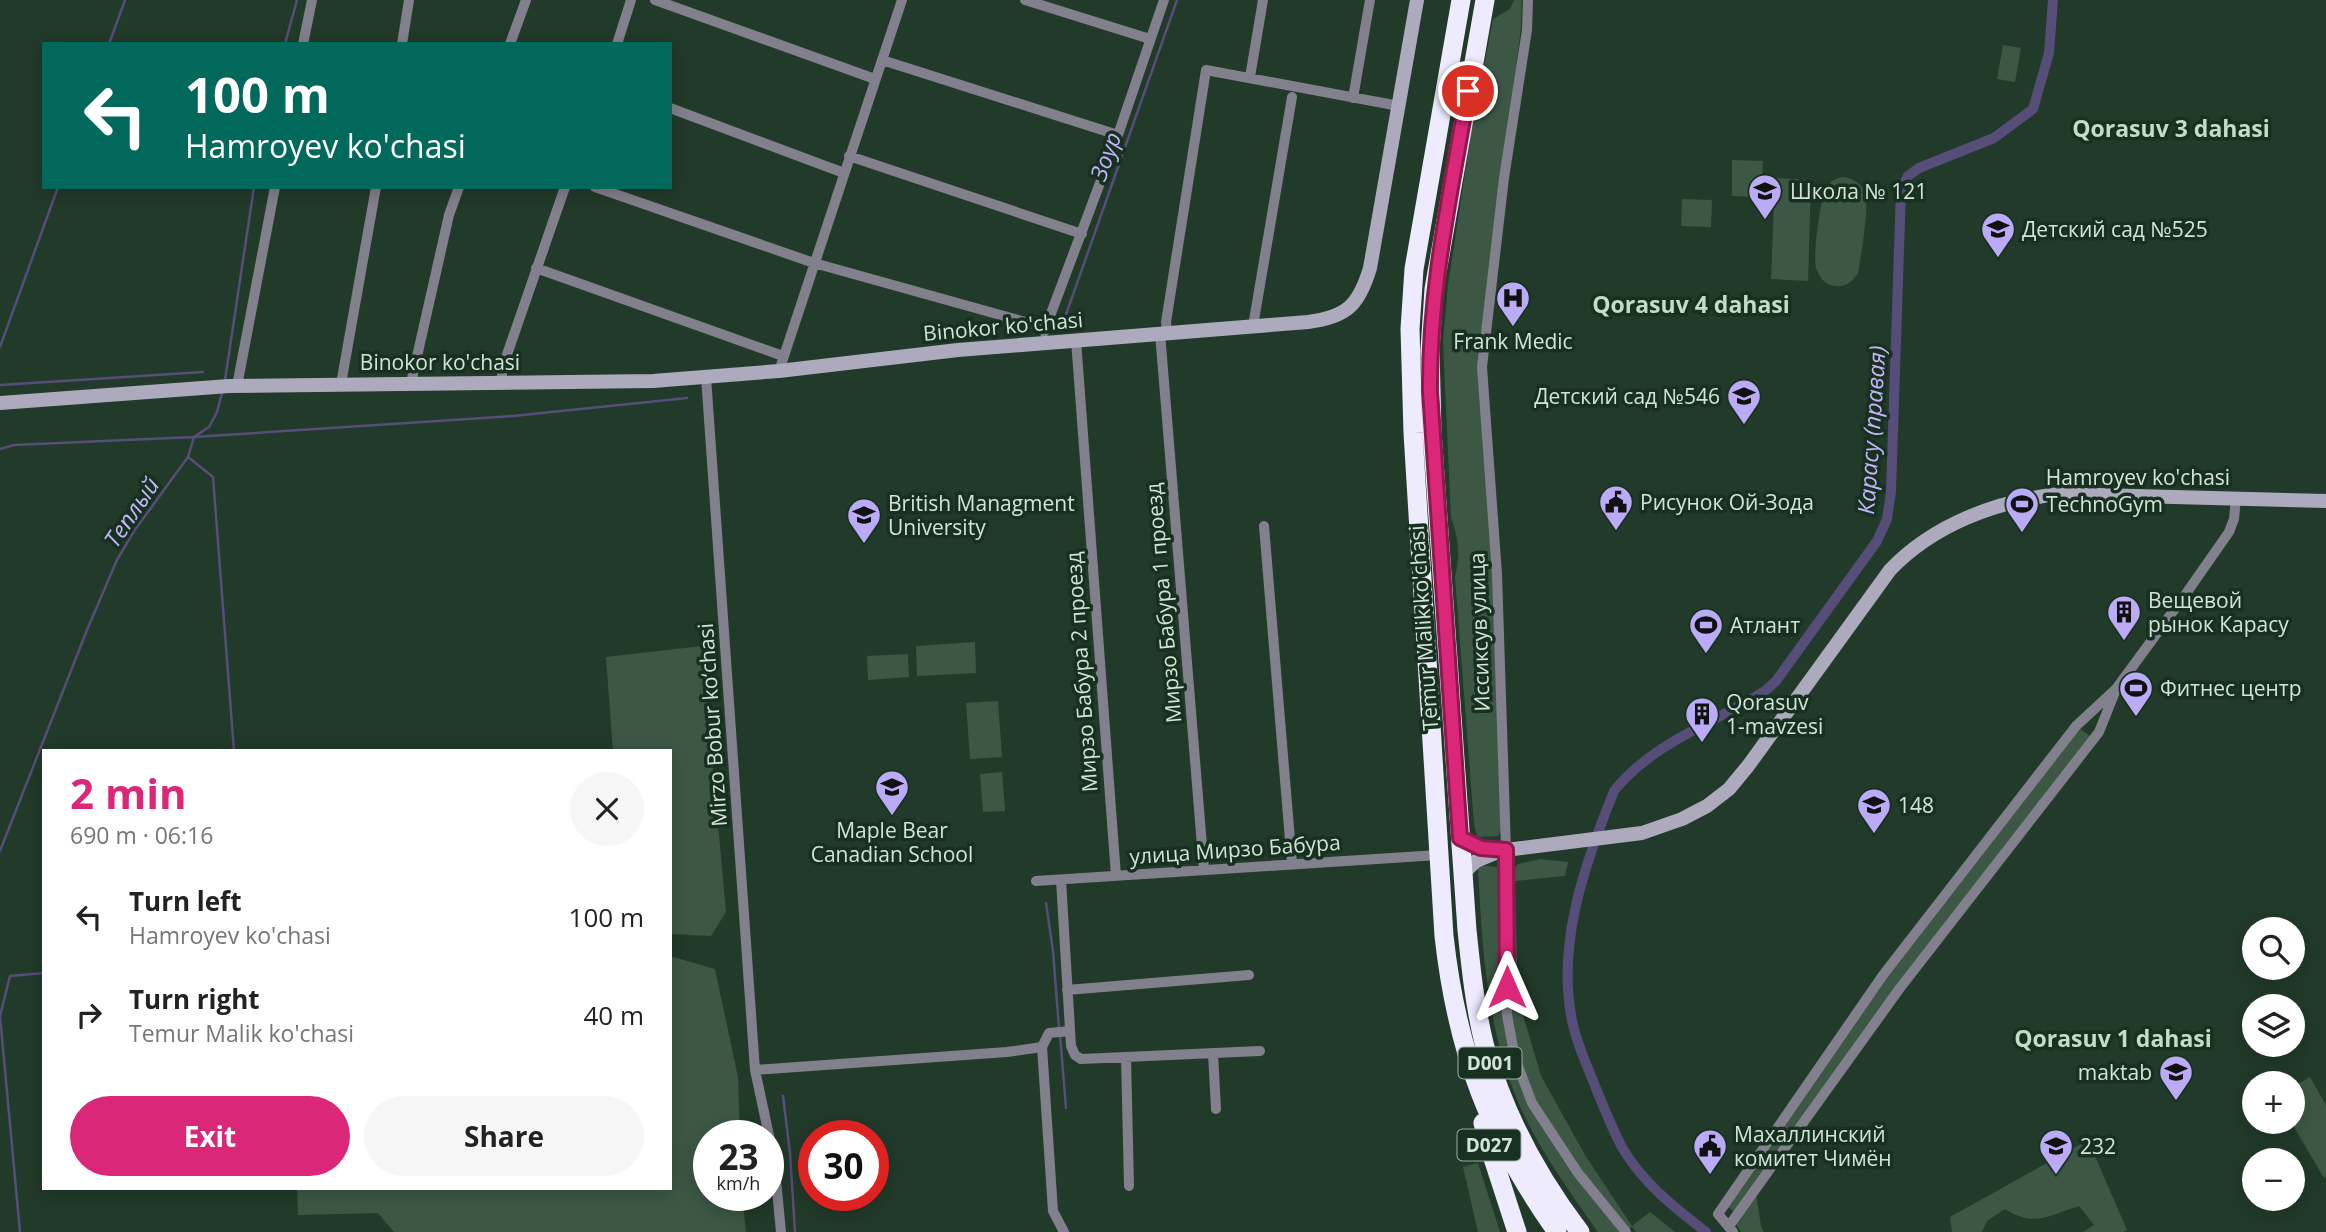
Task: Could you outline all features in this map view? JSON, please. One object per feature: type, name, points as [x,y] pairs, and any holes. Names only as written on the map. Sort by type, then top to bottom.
[{"type":"highway","name":"Temur Malik ko'chasi","points":[[1461,0],[1414,269],[1410,350],[1438,855],[1446,956],[1456,1017],[1467,1057],[1480,1096],[1497,1132],[1526,1185],[1558,1232]]},
{"type":"highway","name":"Temur Malik ko'chasi","points":[[1485,0],[1437,269],[1430,349],[1432,432],[1462,873],[1476,1007],[1491,1065],[1504,1101],[1529,1152],[1580,1232]]},
{"type":"highway","points":[[1450,62],[1473,66]]},
{"type":"highway","name":"D027","points":[[1467,1057],[1490,1149],[1517,1232]]},
{"type":"main road","name":"Binokor ko'chasi","points":[[0,403],[233,386],[628,382],[779,371],[1037,343],[1325,319],[1346,311],[1355,302],[1367,278],[1417,0]]},
{"type":"main road","name":"Hamroyev ko'chasi","points":[[1462,873],[1481,858],[1506,850],[1642,833],[1676,822],[1707,806],[1729,789],[1755,757],[1881,580],[1910,551],[1937,533],[1988,509],[2049,495],[2085,494],[2326,501]]},
{"type":"main road","name":"Hamroyev ko'chasi","points":[[1460,838],[1481,848],[1506,850]]},
{"type":"street","points":[[303,42],[312,0]]},
{"type":"street","points":[[402,42],[410,0]]},
{"type":"street","points":[[511,42],[526,0]]},
{"type":"street","points":[[618,42],[631,0]]},
{"type":"street","points":[[655,0],[876,79]]},
{"type":"street","points":[[779,371],[902,0]]},
{"type":"street","points":[[1025,0],[1150,39]]},
{"type":"street","points":[[1037,343],[1047,328],[1082,234],[1164,0]]},
{"type":"street","points":[[1263,0],[1250,77],[1399,106]]},
{"type":"street","points":[[1353,98],[1370,0]]},
{"type":"street","name":"Иссиксув улица","points":[[1528,0],[1529,15],[1504,178],[1482,367],[1497,574],[1506,850],[1507,1015],[1515,1058],[1532,1103],[1556,1141],[1626,1232]]},
{"type":"street","points":[[882,60],[1118,135]]},
{"type":"street","name":"Мирзо Бабура 1 проезд","points":[[1204,870],[1164,333],[1206,70],[1250,77]]},
{"type":"street","points":[[1253,326],[1292,97]]},
{"type":"street","points":[[672,109],[844,173]]},
{"type":"street","points":[[849,156],[1082,234]]},
{"type":"street","points":[[233,386],[275,189]]},
{"type":"street","points":[[341,384],[376,189]]},
{"type":"street","points":[[411,383],[449,215],[458,189]]},
{"type":"street","points":[[502,382],[502,369],[564,189]]},
{"type":"street","points":[[601,189],[814,263],[1047,328]]},
{"type":"street","points":[[536,268],[783,356]]},
{"type":"street","name":"Мирзо Бабура 2 проезд","points":[[1076,340],[1116,876]]},
{"type":"street","name":"Mirzo Bobur ko‘chasi","points":[[706,377],[755,1070],[775,1159],[781,1232]]},
{"type":"street","points":[[2116,689],[2099,732],[1900,988],[1731,1229],[1718,1214],[1883,975],[2076,726],[2116,689],[2229,532],[2234,519],[2236,498]]},
{"type":"street","points":[[1264,526],[1292,864]]},
{"type":"street","name":"улица Мирзо Бабура","points":[[1035,881],[1438,855]]},
{"type":"street","points":[[1061,880],[1071,1046],[1078,1058],[1260,1051]]},
{"type":"street","points":[[1067,990],[1249,975]]},
{"type":"street","points":[[1064,1232],[1053,1210],[1042,1047],[1049,1032],[1070,1031]]},
{"type":"street","points":[[755,1070],[1007,1052],[1042,1047]]},
{"type":"street","points":[[1213,1053],[1216,1109]]},
{"type":"street","points":[[1126,1057],[1129,1186]]},
{"type":"green space","points":[[1514,0],[1522,0],[1521,27],[1483,343],[1504,823],[1498,836],[1477,837],[1455,577],[1458,548],[1451,518],[1443,341],[1448,285],[1471,134],[1493,19],[1510,9]]},
{"type":"green space","points":[[2003,45],[2021,48],[2015,82],[1997,79]]},
{"type":"green space","points":[[1732,160],[1763,161],[1761,197],[1732,196]]},
{"type":"green space","points":[[1843,177],[1855,181],[1864,190],[1866,214],[1858,273],[1842,286],[1832,286],[1821,278],[1817,271],[1816,241],[1824,191],[1832,181]]},
{"type":"green space","points":[[1775,178],[1811,180],[1808,281],[1771,279]]},
{"type":"green space","points":[[1682,199],[1712,200],[1711,227],[1681,226]]},
{"type":"green space","points":[[975,642],[976,673],[917,676],[916,646]]},
{"type":"green space","points":[[702,646],[726,912],[711,936],[672,934],[672,749],[613,749],[606,657]]},
{"type":"green space","points":[[908,654],[909,677],[868,680],[867,656]]},
{"type":"green space","points":[[998,701],[1002,757],[970,759],[966,703]]},
{"type":"green space","points":[[2076,726],[2094,739],[1938,937],[1737,1214],[1725,1205],[1883,975]]},
{"type":"green space","points":[[1002,772],[1005,811],[983,812],[980,774]]},
{"type":"green space","points":[[1540,859],[1568,862],[1565,876],[1515,881],[1518,998],[1541,1076],[1585,1155],[1632,1226],[1650,1212],[1675,1232],[1636,1232],[1632,1227],[1624,1232],[1598,1232],[1539,1144],[1511,1083],[1501,1053],[1488,992],[1478,866],[1513,869],[1518,864]]},
{"type":"green space","points":[[672,957],[715,969],[738,1077],[739,1120],[693,1120],[693,1211],[744,1211],[746,1232],[394,1232],[378,1213],[298,1215],[297,1190],[672,1190]]},
{"type":"green space","points":[[2310,1077],[2326,1105],[2324,1178],[2298,1134],[2305,1134],[2305,1080]]},
{"type":"green space","name":"232","points":[[2088,1140],[2127,1230],[2083,1232],[2094,1225],[2079,1206],[2034,1219],[2005,1209],[1987,1221],[1982,1232],[1952,1232],[1950,1217]]},
{"type":"green space","points":[[1478,1163],[1500,1232],[1478,1232],[1463,1167]]},
{"type":"green space","points":[[1756,1193],[1764,1232],[1741,1232],[1736,1224]]},
{"type":"waterway","points":[[110,42],[125,0]]},
{"type":"waterway","name":"Теплый","points":[[286,42],[297,0]]},
{"type":"waterway","name":"Зоур","points":[[1063,323],[1177,0]]},
{"type":"waterway","name":"Карасу (правая)","points":[[1706,1232],[1661,1195],[1631,1162],[1612,1128],[1578,1042],[1568,996],[1568,966],[1570,936],[1584,876],[1614,791],[1629,774],[1665,747],[1745,703],[1776,681],[1877,541],[1887,519],[1891,491],[1901,190],[1908,176],[1919,168],[1994,138],[2033,109],[2049,53],[2053,0]]},
{"type":"waterway","points":[[0,347],[57,189]]},
{"type":"waterway","name":"Теплый","points":[[225,380],[254,189]]},
{"type":"waterway","points":[[0,385],[203,372]]},
{"type":"waterway","name":"Теплый","points":[[0,851],[117,560],[134,531],[188,457],[194,437],[209,427],[217,412],[222,393]]},
{"type":"waterway","points":[[0,449],[14,445],[194,437],[513,416],[687,398]]},
{"type":"waterway","points":[[188,457],[213,477],[234,749]]},
{"type":"waterway","points":[[1046,903],[1059,1028]]},
{"type":"waterway","points":[[20,1232],[0,1016],[10,976],[42,973]]},
{"type":"waterway","points":[[1060,1035],[1066,1108]]},
{"type":"waterway","points":[[783,1096],[795,1232]]},
{"type":"place","name":"Школа № 121","points":[[1765,221]]},
{"type":"place","name":"Детский сад №525","points":[[1998,259]]},
{"type":"place","name":"Frank Medic","points":[[1513,328]]},
{"type":"place","name":"Детский сад №546","points":[[1744,426]]},
{"type":"place","name":"Рисунок Ой-Зода","points":[[1616,532]]},
{"type":"place","name":"TechnoGym","points":[[2022,534]]},
{"type":"place","name":"British Managment University","points":[[864,545]]},
{"type":"place","name":"Вещевой рынок Карасу","points":[[2124,642]]},
{"type":"place","name":"Атлант","points":[[1706,655]]},
{"type":"place","name":"Фитнес центр","points":[[2136,718]]},
{"type":"place","name":"Qorasuv 1-mavzesi","points":[[1702,744]]},
{"type":"place","name":"Maple Bear Canadian School","points":[[892,817]]},
{"type":"place","name":"148","points":[[1874,835]]},
{"type":"place","name":"maktab","points":[[2176,1102]]},
{"type":"place","name":"Махаллинский комитет Чимён","points":[[1710,1176]]},
{"type":"place","name":"232","points":[[2056,1176]]},
{"type":"district","name":"Qorasuv 3 dahasi","points":[[2171,128]]},
{"type":"district","name":"Qorasuv 4 dahasi","points":[[1691,304]]},
{"type":"district","name":"Qorasuv 1 dahasi","points":[[2113,1038]]},
{"type":"route","points":[[1468,91],[1434,289],[1430,391],[1460,838],[1481,848],[1506,850],[1507,987]]}]
